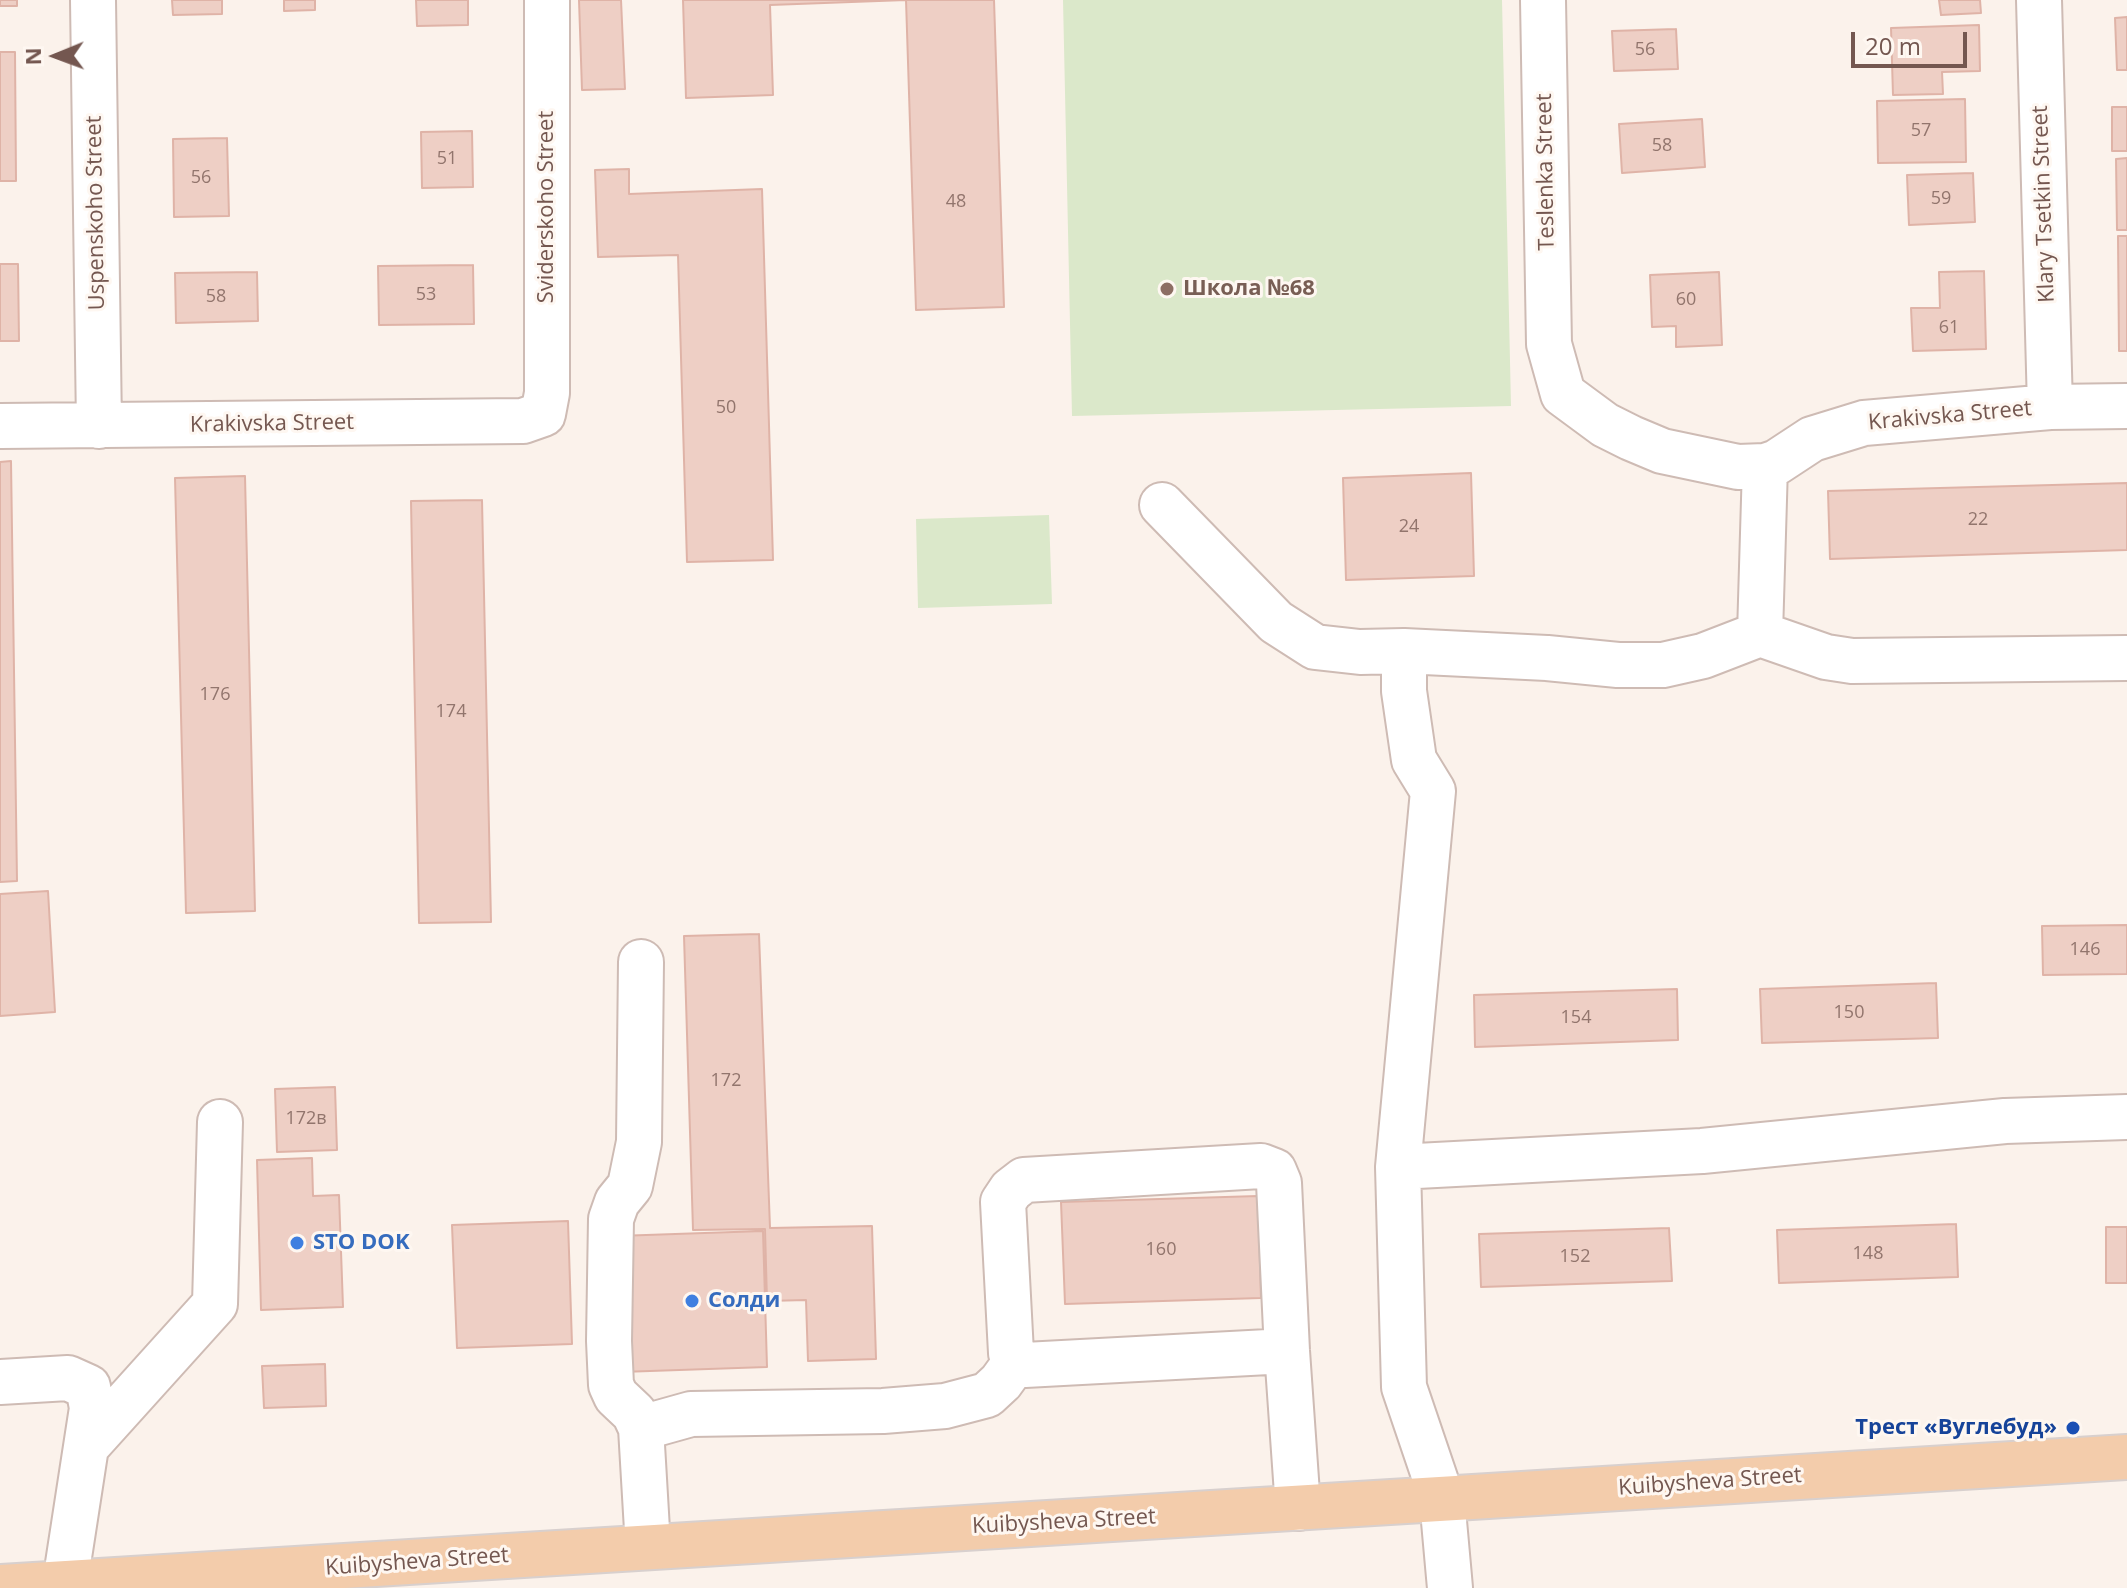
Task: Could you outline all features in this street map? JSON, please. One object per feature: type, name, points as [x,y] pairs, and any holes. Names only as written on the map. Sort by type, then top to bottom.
[{"type":"main road","name":"Kuibysheva Street","points":[[5,1587],[2127,1457]]},
{"type":"street","name":"Uspenskoho Street","points":[[93,0],[99,426]]},
{"type":"street","name":"Sviderskoho Street","points":[[543,414],[547,393],[547,0]]},
{"type":"street","name":"Teslenka Street","points":[[1543,0],[1549,344],[1563,394],[1605,425],[1662,451],[1738,467],[1765,466]]},
{"type":"street","name":"Klary Tsetkin Street","points":[[2039,0],[2050,407]]},
{"type":"street","name":"Krakivska Street","points":[[1765,466],[1777,462],[1812,439],[1864,423],[2050,407],[2127,406]]},
{"type":"street","name":"Krakivska Street","points":[[0,426],[523,421],[543,414]]},
{"type":"street","points":[[1760,634],[1765,466]]},
{"type":"street","points":[[1162,505],[1276,622],[1315,647],[1360,652],[1404,651],[1618,665],[1663,665],[1703,656],[1760,634],[1826,657],[1852,661],[2127,658]]},
{"type":"street","points":[[1404,651],[1404,691],[1414,760],[1433,791],[1398,1167],[1404,1387],[1442,1499],[1450,1588]]},
{"type":"street","points":[[641,962],[639,1142],[630,1186],[617,1202],[611,1219],[609,1341],[611,1385],[616,1396],[634,1413],[641,1428],[648,1547]]},
{"type":"street","points":[[1398,1167],[1702,1151],[2005,1121],[2127,1117]]},
{"type":"street","points":[[86,1447],[215,1304],[220,1122]]},
{"type":"street","points":[[1014,1364],[1003,1202],[1011,1190],[1024,1180],[1261,1166],[1274,1171],[1279,1183],[1298,1508]]},
{"type":"street","points":[[1014,1364],[1287,1351]]},
{"type":"street","points":[[641,1428],[691,1414],[883,1411],[945,1406],[987,1395],[1014,1364]]},
{"type":"street","points":[[0,1382],[68,1378],[88,1387],[92,1408],[65,1583]]},
{"type":"green space","points":[[1063,0],[1502,0],[1511,406],[1072,416]]},
{"type":"green space","points":[[1049,515],[1052,604],[918,608],[916,519]]},
{"type":"building","points":[[0,0],[17,0],[17,6],[0,6]]},
{"type":"building","points":[[172,0],[222,0],[222,14],[173,15]]},
{"type":"building","points":[[284,0],[315,0],[315,10],[284,11]]},
{"type":"building","points":[[416,0],[468,0],[468,25],[417,26]]},
{"type":"building","points":[[579,0],[621,0],[625,89],[582,90]]},
{"type":"building","points":[[683,0],[906,0],[770,5],[773,95],[686,98]]},
{"type":"building","points":[[906,0],[994,0],[1004,307],[916,310]]},
{"type":"building","points":[[1939,0],[1980,0],[1981,13],[1941,15]]},
{"type":"building","points":[[2127,17],[2127,70],[2117,70],[2115,18]]},
{"type":"building","points":[[1979,25],[1980,71],[1942,72],[1943,94],[1893,95],[1891,28]]},
{"type":"building","points":[[1676,29],[1678,69],[1614,71],[1612,31]]},
{"type":"building","points":[[0,52],[15,52],[16,181],[0,181]]},
{"type":"building","points":[[1965,99],[1966,162],[1878,163],[1877,101]]},
{"type":"building","points":[[2112,107],[2127,107],[2127,151],[2112,151]]},
{"type":"building","points":[[1702,119],[1705,167],[1622,173],[1619,124]]},
{"type":"building","points":[[472,131],[473,187],[422,188],[421,132]]},
{"type":"building","points":[[227,138],[229,216],[174,217],[173,139]]},
{"type":"building","points":[[2127,158],[2127,230],[2117,230],[2116,159]]},
{"type":"building","points":[[629,169],[629,194],[762,189],[773,560],[687,562],[678,255],[598,257],[595,170]]},
{"type":"building","points":[[1973,173],[1975,222],[1909,225],[1907,175]]},
{"type":"building","points":[[2118,236],[2127,236],[2127,351],[2119,351]]},
{"type":"building","points":[[0,264],[18,264],[19,341],[0,341]]},
{"type":"building","points":[[473,265],[474,324],[379,325],[378,266]]},
{"type":"building","points":[[1984,271],[1986,349],[1913,351],[1911,308],[1940,308],[1939,272]]},
{"type":"building","points":[[257,272],[258,321],[176,323],[175,273]]},
{"type":"building","points":[[1719,272],[1722,345],[1676,347],[1676,326],[1652,327],[1650,275]]},
{"type":"building","points":[[11,461],[17,881],[0,882],[0,462]]},
{"type":"building","points":[[1471,473],[1474,576],[1346,580],[1343,478]]},
{"type":"building","points":[[245,476],[255,911],[186,913],[175,478]]},
{"type":"building","points":[[2127,483],[2127,550],[1830,559],[1828,491]]},
{"type":"building","points":[[482,500],[491,922],[419,923],[411,501]]},
{"type":"building","points":[[48,891],[55,1012],[0,1016],[0,894]]},
{"type":"building","points":[[2127,925],[2127,974],[2043,975],[2042,926]]},
{"type":"building","points":[[759,934],[770,1228],[872,1226],[876,1359],[808,1361],[806,1300],[767,1301],[765,1229],[693,1230],[684,936]]},
{"type":"building","points":[[1936,983],[1938,1038],[1762,1043],[1760,989]]},
{"type":"building","points":[[1677,989],[1678,1040],[1475,1047],[1474,995]]},
{"type":"building","points":[[335,1087],[337,1150],[277,1152],[275,1089]]},
{"type":"building","points":[[312,1158],[313,1196],[339,1195],[343,1307],[261,1310],[257,1160]]},
{"type":"building","points":[[1258,1196],[1261,1298],[1065,1304],[1061,1202]]},
{"type":"building","points":[[568,1221],[572,1344],[457,1348],[452,1225]]},
{"type":"building","points":[[1956,1224],[1958,1277],[1779,1283],[1777,1230]]},
{"type":"building","points":[[2106,1227],[2127,1227],[2127,1283],[2106,1283]]},
{"type":"building","points":[[1669,1228],[1672,1281],[1481,1287],[1479,1234]]},
{"type":"building","name":"Солди","points":[[763,1231],[767,1367],[621,1372],[617,1236]]},
{"type":"building","points":[[325,1364],[326,1406],[264,1408],[262,1366]]},
{"type":"place","name":"Школа №68","points":[[1167,289]]},
{"type":"place","name":"STO DOK","points":[[297,1243]]},
{"type":"place","name":"Солди","points":[[692,1301]]},
{"type":"place","name":"Трест «Вуглебуд»","points":[[2073,1428]]}]
